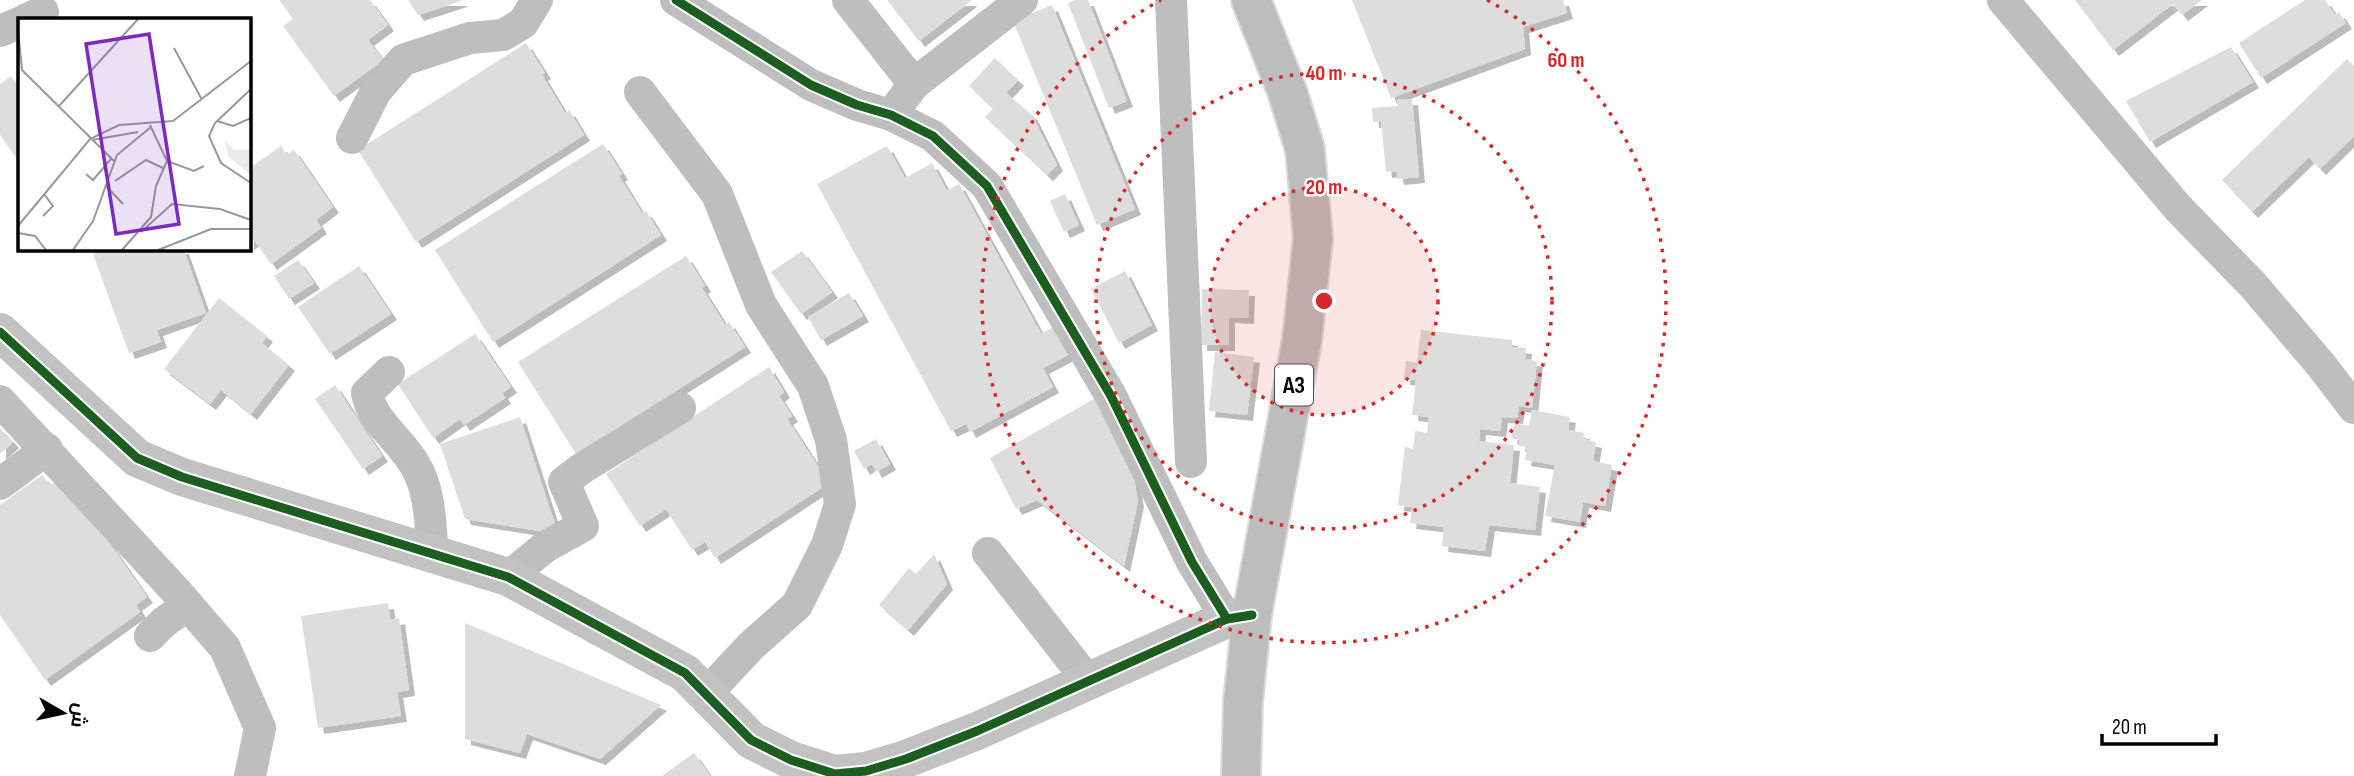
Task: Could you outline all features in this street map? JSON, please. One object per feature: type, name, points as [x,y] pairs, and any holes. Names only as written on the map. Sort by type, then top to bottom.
[{"type":"highway","name":"A3","points":[[1241,776],[1243,701],[1239,617],[1302,340],[1314,238],[1304,149],[1287,91],[1251,0]]},
{"type":"street","points":[[352,138],[376,91],[403,60],[470,38],[503,35],[523,23],[537,0]]},
{"type":"street","points":[[0,332],[137,458],[182,477],[509,577],[685,673],[751,740],[786,768],[835,774],[866,771],[906,759],[1239,617],[1192,562],[1111,396],[987,186],[933,136],[891,115],[857,105],[811,85],[676,0]]},
{"type":"street","points":[[848,0],[914,84]]},
{"type":"street","points":[[891,115],[914,84],[1022,0]]},
{"type":"street","points":[[1171,0],[1191,463]]},
{"type":"street","points":[[2003,0],[2178,208],[2262,295],[2354,408]]},
{"type":"street","points":[[0,31],[18,23]]},
{"type":"street","points":[[640,92],[717,194],[761,305],[813,386],[831,440],[840,504],[827,545],[797,605],[751,646],[706,694]]},
{"type":"street","points":[[389,372],[367,393],[369,407],[415,464],[427,491],[433,555]]},
{"type":"street","points":[[0,401],[47,449],[225,648],[260,728],[250,776]]},
{"type":"street","points":[[509,577],[545,547],[583,526],[564,482],[680,408]]},
{"type":"street","points":[[0,484],[47,449]]},
{"type":"street","points":[[988,553],[1088,681]]},
{"type":"street","points":[[150,636],[188,605]]},
{"type":"building","points":[[279,0],[370,0],[388,25],[368,40],[383,60],[334,96],[283,26],[293,19]]},
{"type":"building","points":[[408,0],[461,0],[461,1],[418,15]]},
{"type":"building","points":[[887,0],[972,0],[919,41]]},
{"type":"building","points":[[1088,0],[1127,101],[1109,108],[1068,3]]},
{"type":"building","points":[[1352,0],[1563,0],[1567,13],[1523,27],[1525,49],[1391,98]]},
{"type":"building","points":[[2075,0],[2202,0],[2182,15],[2173,4],[2113,50]]},
{"type":"building","points":[[2305,0],[2325,0],[2335,15],[2339,12],[2346,23],[2261,78],[2239,43]]},
{"type":"building","points":[[1052,5],[1135,209],[1097,225],[1013,21]]},
{"type":"building","points":[[526,43],[565,113],[569,110],[584,135],[416,242],[358,150]]},
{"type":"building","points":[[2231,47],[2253,82],[2150,142],[2126,101]]},
{"type":"building","points":[[995,58],[1018,80],[1006,93],[1032,115],[1057,165],[1047,175],[985,117],[993,109],[969,86]]},
{"type":"building","points":[[2347,59],[2354,66],[2354,136],[2320,169],[2309,157],[2252,212],[2222,180]]},
{"type":"building","points":[[11,76],[18,86],[18,161],[0,135],[0,84]]},
{"type":"building","points":[[1412,99],[1419,177],[1398,179],[1396,171],[1386,172],[1381,121],[1373,122],[1372,108],[1398,106],[1397,100]]},
{"type":"building","points":[[603,144],[642,213],[646,211],[661,235],[493,342],[435,250]]},
{"type":"building","points":[[281,146],[287,155],[294,150],[333,207],[316,220],[321,228],[271,264],[254,240],[250,243],[250,168]]},
{"type":"building","points":[[887,146],[905,178],[932,163],[947,191],[959,184],[1041,334],[1053,327],[1068,355],[1043,368],[1053,387],[970,432],[966,424],[951,431],[817,184]]},
{"type":"building","points":[[1065,194],[1079,225],[1064,232],[1050,201]]},
{"type":"building","points":[[104,250],[184,250],[206,313],[157,330],[161,342],[129,353],[93,254]]},
{"type":"building","points":[[802,251],[832,292],[801,314],[771,272]]},
{"type":"building","points":[[686,256],[725,325],[729,322],[745,347],[576,454],[518,362]]},
{"type":"building","points":[[298,260],[314,283],[289,299],[274,276]]},
{"type":"building","points":[[359,266],[391,314],[330,354],[298,307]]},
{"type":"building","points":[[1125,271],[1152,325],[1119,343],[1091,289]]},
{"type":"building","points":[[1202,289],[1249,290],[1248,318],[1229,317],[1229,345],[1201,345]]},
{"type":"building","points":[[849,293],[863,316],[821,340],[808,317]]},
{"type":"building","points":[[219,298],[267,336],[262,343],[289,365],[251,414],[221,390],[210,404],[164,369]]},
{"type":"building","points":[[1421,330],[1512,340],[1512,347],[1526,348],[1525,359],[1537,361],[1532,408],[1519,406],[1517,418],[1502,417],[1500,431],[1480,429],[1479,441],[1514,445],[1510,483],[1540,487],[1535,530],[1489,525],[1485,551],[1442,546],[1444,527],[1410,523],[1412,507],[1398,505],[1405,447],[1413,449],[1415,431],[1427,433],[1429,417],[1412,415],[1416,380],[1404,379],[1406,361],[1417,363]]},
{"type":"building","points":[[475,334],[511,387],[502,393],[505,398],[464,425],[460,419],[433,438],[398,384]]},
{"type":"building","points":[[1215,352],[1254,357],[1247,415],[1209,411]]},
{"type":"building","points":[[769,367],[784,392],[779,396],[792,416],[787,419],[829,483],[715,558],[705,542],[692,550],[666,509],[640,526],[606,474]]},
{"type":"building","points":[[335,385],[382,456],[363,469],[315,399]]},
{"type":"building","points":[[1101,395],[1129,452],[1138,501],[1124,566],[1037,500],[1016,509],[990,458]]},
{"type":"building","points":[[1532,410],[1570,417],[1568,430],[1584,433],[1583,439],[1596,442],[1593,461],[1612,465],[1605,506],[1583,502],[1580,522],[1545,516],[1555,465],[1525,460],[1527,447],[1519,446],[1520,440],[1511,438],[1514,423],[1529,426]]},
{"type":"building","points":[[520,417],[558,534],[465,519],[440,444]]},
{"type":"building","points":[[0,428],[13,442],[0,454]]},
{"type":"building","points":[[876,439],[890,464],[876,472],[872,464],[864,469],[854,451]]},
{"type":"building","points":[[42,475],[50,485],[63,476],[147,597],[136,605],[140,612],[45,680],[0,615],[0,505]]},
{"type":"building","points":[[934,554],[947,584],[908,630],[879,605],[909,568],[916,574]]},
{"type":"building","points":[[388,603],[390,620],[399,618],[409,690],[397,692],[401,716],[318,728],[301,616]]},
{"type":"building","points":[[465,623],[661,705],[600,759],[527,734],[520,753],[465,739]]},
{"type":"building","points":[[694,753],[710,776],[662,776]]},
{"type":"cycle path","points":[[676,0],[811,85],[857,105],[891,115],[933,136],[987,186],[1111,396],[1192,562],[1227,619]]},
{"type":"cycle path","points":[[0,332],[137,458],[182,477],[508,577],[685,673],[751,740],[791,760],[835,774],[866,771],[906,759],[977,731],[1227,619],[1252,615]]}]
